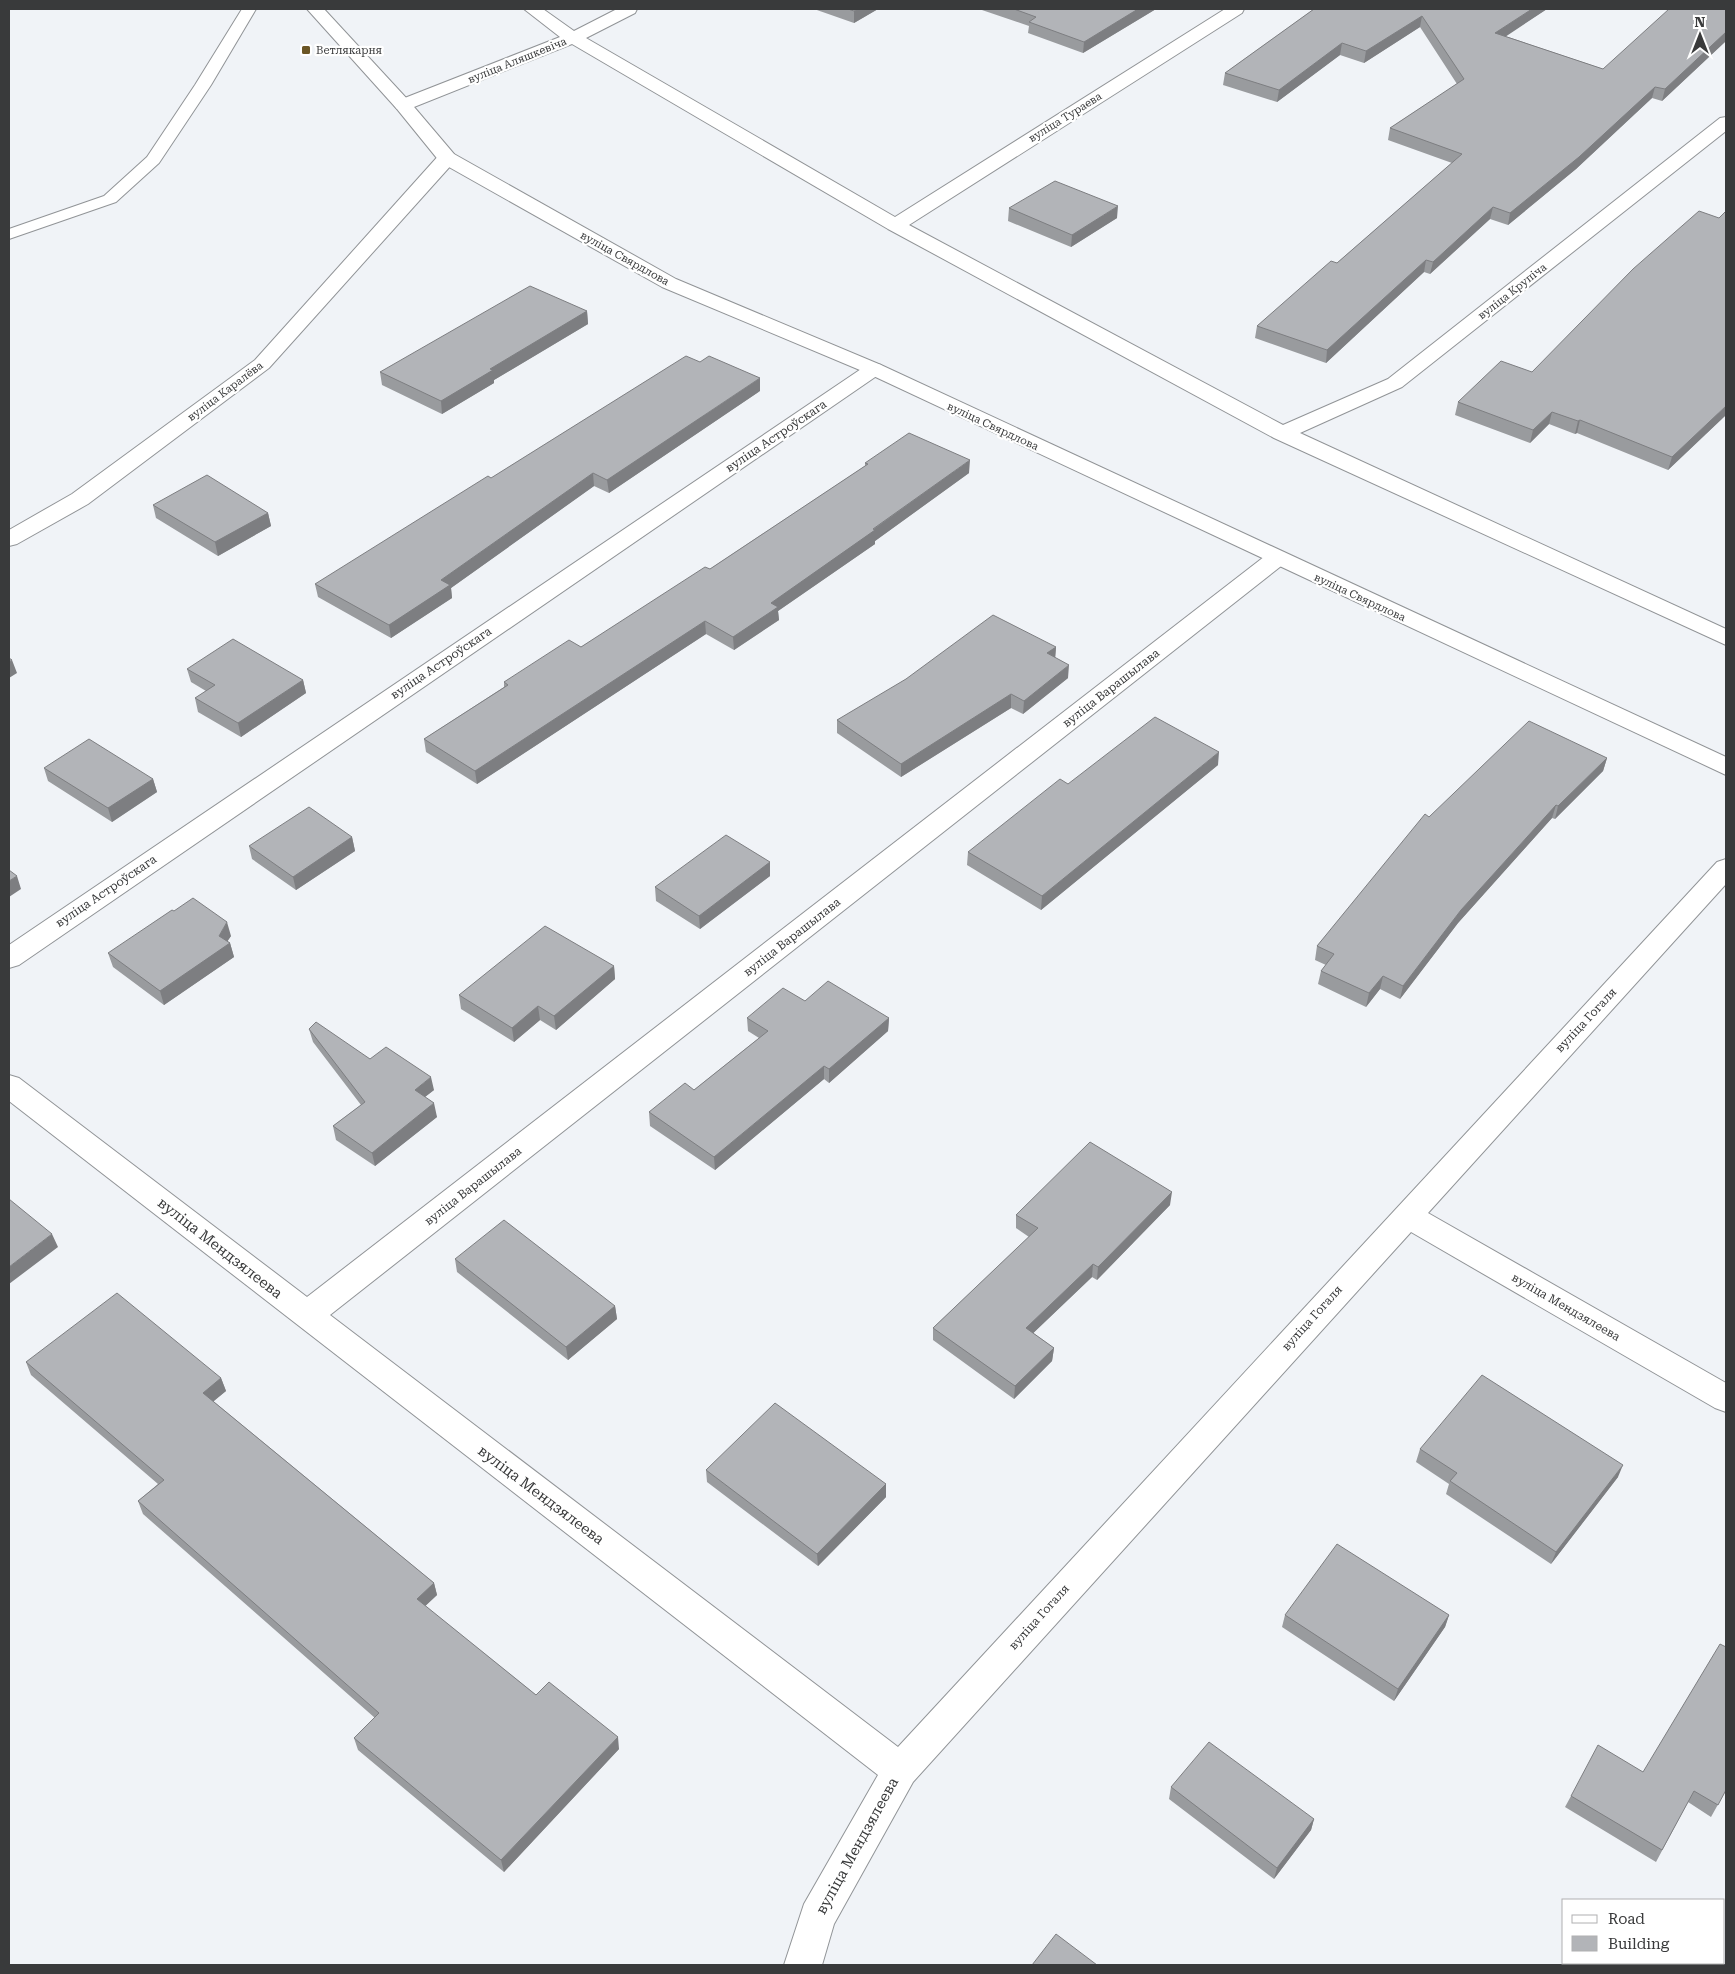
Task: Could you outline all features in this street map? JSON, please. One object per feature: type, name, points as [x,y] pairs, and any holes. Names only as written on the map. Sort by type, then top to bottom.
[{"type":"street","name":"вуліца Свярдлова","points":[[315,9],[403,105],[447,158],[669,282],[874,369],[1726,767]]},
{"type":"street","points":[[532,9],[573,38],[895,225],[1282,433],[1726,638]]},
{"type":"street","name":"вуліца Аляшкевіча","points":[[403,105],[573,38],[630,9]]},
{"type":"street","name":"вуліца Тураева","points":[[895,225],[1236,9]]},
{"type":"street","name":"вуліца Крупіча","points":[[1282,433],[1395,383],[1726,122]]},
{"type":"street","name":"вуліца Каралёва","points":[[9,539],[80,499],[262,364],[447,158]]},
{"type":"street","name":"вуліца Астроўскага","points":[[9,958],[874,369]]},
{"type":"street","name":"вуліца Варашылава","points":[[307,1315],[1277,558]]},
{"type":"street","name":"вуліца Гогаля","points":[[900,1770],[1726,868]]},
{"type":"street","name":"вуліца Мендзялеева","points":[[9,1086],[900,1770],[816,1917],[803,1965]]},
{"type":"street","name":"вуліца Мендзялеева","points":[[1407,1215],[1726,1399]]},
{"type":"lane","points":[[9,234],[110,199],[153,160],[203,85],[249,9]]},
{"type":"building","points":[[1014,9],[1138,9],[1084,42],[1029,22],[1036,17]]},
{"type":"building","points":[[1314,9],[1532,9],[1495,33],[1603,69],[1669,9],[1726,9],[1726,32],[1665,89],[1655,87],[1579,157],[1510,213],[1493,207],[1433,262],[1426,260],[1327,350],[1257,326],[1331,261],[1337,263],[1462,154],[1390,128],[1464,79],[1422,16],[1366,51],[1342,43],[1279,90],[1225,73]]},
{"type":"building","points":[[1055,181],[1118,206],[1072,235],[1009,208]]},
{"type":"building","points":[[1699,211],[1719,218],[1726,211],[1726,406],[1672,457],[1580,420],[1578,421],[1552,412],[1533,430],[1458,402],[1501,361],[1532,372],[1633,269]]},
{"type":"building","points":[[530,286],[587,311],[490,369],[493,370],[441,401],[380,372]]},
{"type":"building","points":[[686,356],[700,362],[709,356],[760,378],[607,480],[593,473],[441,580],[450,585],[389,625],[315,584],[488,476],[491,478]]},
{"type":"building","points":[[909,433],[970,460],[771,603],[778,607],[733,637],[705,621],[475,771],[424,739],[508,685],[504,682],[569,640],[581,647],[705,567],[710,569],[868,464],[865,463]]},
{"type":"building","points":[[207,475],[268,513],[215,542],[153,505]]},
{"type":"building","points":[[993,615],[1056,647],[1047,653],[1069,665],[1024,701],[1011,694],[901,764],[837,720],[906,679]]},
{"type":"building","points":[[233,639],[303,680],[238,723],[195,698],[215,685],[187,669]]},
{"type":"building","points":[[1155,717],[1219,752],[1042,896],[968,852],[1060,779],[1068,784]]},
{"type":"building","points":[[1529,721],[1607,758],[1558,806],[1556,805],[1461,910],[1403,986],[1383,976],[1369,993],[1321,971],[1334,954],[1317,946],[1425,814],[1429,817]]},
{"type":"building","points":[[89,739],[153,779],[108,808],[44,768]]},
{"type":"building","points":[[309,807],[352,837],[293,877],[249,846]]},
{"type":"building","points":[[726,835],[770,862],[699,916],[655,887]]},
{"type":"building","points":[[9,870],[17,876],[9,881]]},
{"type":"building","points":[[193,898],[227,922],[219,936],[230,943],[160,991],[108,953],[172,910],[174,911]]},
{"type":"building","points":[[545,926],[614,966],[554,1016],[538,1006],[512,1028],[459,995]]},
{"type":"building","points":[[828,981],[889,1018],[829,1069],[824,1066],[714,1157],[649,1112],[685,1083],[694,1090],[768,1031],[747,1018],[783,988],[805,1001]]},
{"type":"building","points":[[316,1022],[370,1059],[386,1047],[431,1077],[415,1090],[434,1103],[372,1153],[333,1126],[365,1102],[309,1029]]},
{"type":"building","points":[[1090,1142],[1172,1192],[1098,1267],[1093,1264],[1026,1328],[1054,1348],[1015,1386],[933,1328],[1038,1228],[1016,1215]]},
{"type":"building","points":[[9,1199],[52,1234],[9,1267]]},
{"type":"building","points":[[504,1220],[615,1306],[566,1347],[455,1259]]},
{"type":"building","points":[[117,1293],[221,1378],[203,1393],[434,1583],[417,1599],[536,1695],[549,1682],[618,1737],[501,1860],[354,1738],[379,1713],[138,1501],[164,1480],[26,1362]]},
{"type":"building","points":[[1482,1375],[1623,1465],[1556,1552],[1450,1481],[1457,1473],[1420,1449]]},
{"type":"building","points":[[775,1403],[886,1484],[817,1554],[706,1470]]},
{"type":"building","points":[[1337,1544],[1449,1615],[1398,1689],[1285,1615]]},
{"type":"building","points":[[1720,1644],[1726,1647],[1726,1790],[1718,1805],[1694,1791],[1662,1850],[1571,1796],[1598,1745],[1643,1772]]},
{"type":"building","points":[[1209,1742],[1314,1819],[1277,1868],[1171,1787]]},
{"type":"building","points":[[1056,1934],[1097,1965],[1032,1965]]},
{"type":"place","name":"Ветлякарня","points":[[306,50]]}]
